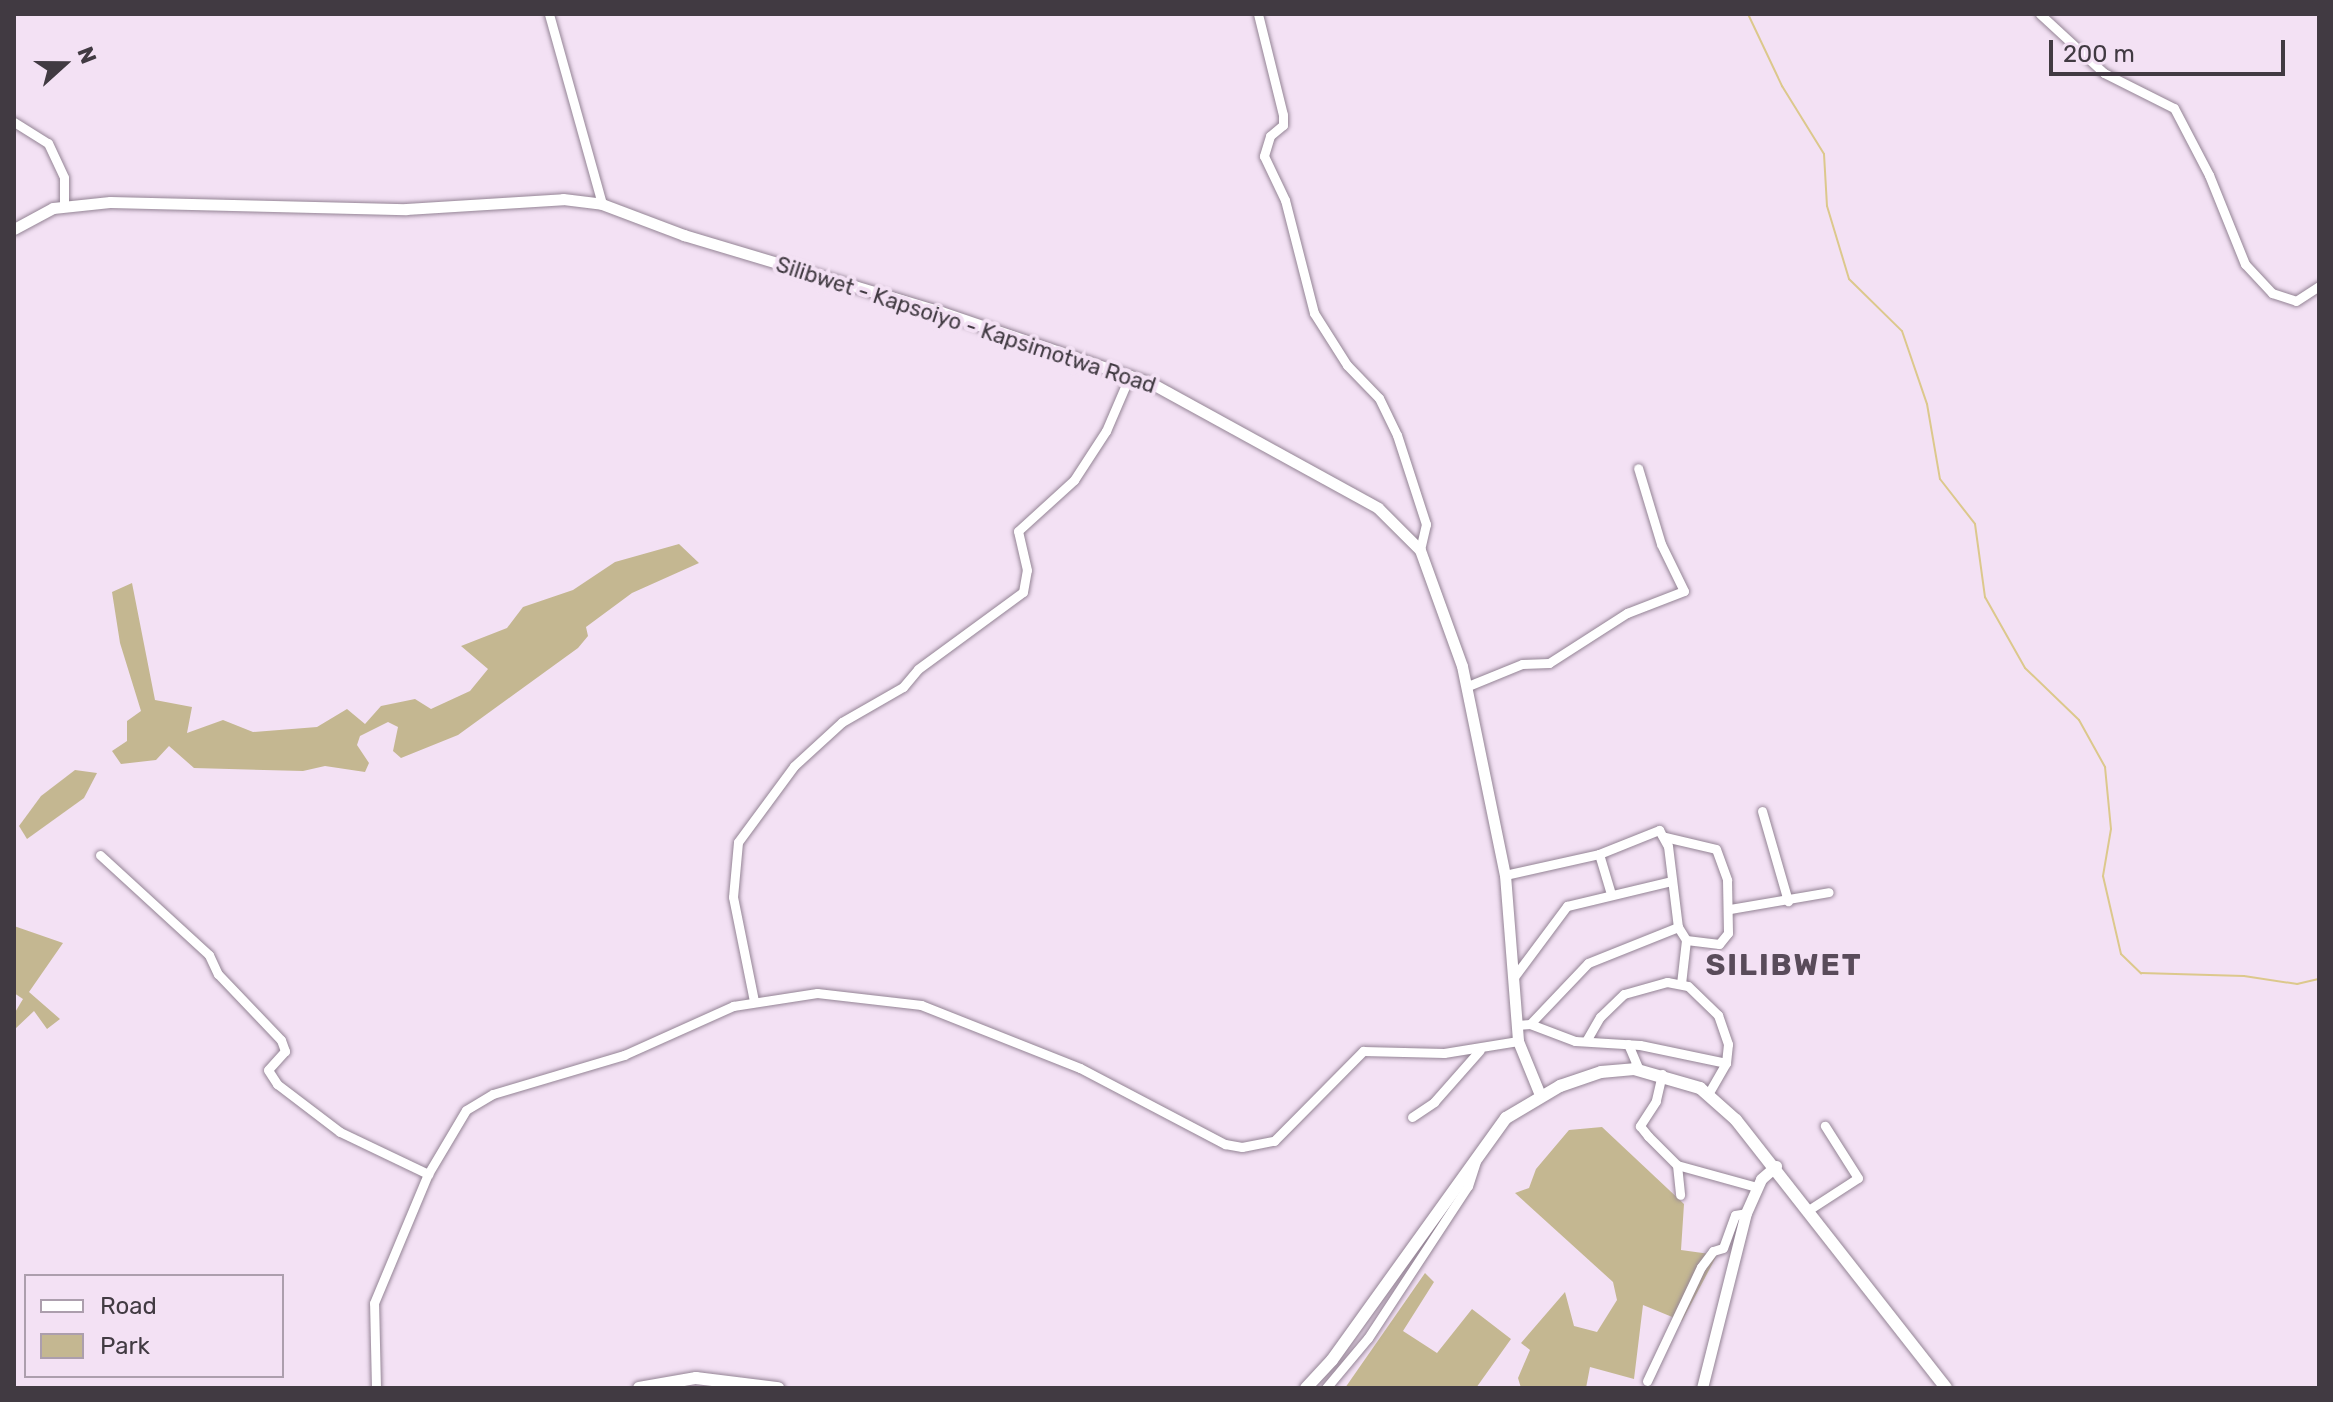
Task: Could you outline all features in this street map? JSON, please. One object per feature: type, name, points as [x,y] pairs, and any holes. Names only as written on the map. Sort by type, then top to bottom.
[{"type":"main road","points":[[1306,1388],[1352,1333],[1476,1155],[1506,1118],[1540,1095],[1601,1072],[1639,1070],[1662,1074],[1708,1094],[1776,1166],[1946,1388]]},
{"type":"main road","points":[[639,1388],[696,1378],[778,1388]]},
{"type":"street","points":[[549,14],[602,204]]},
{"type":"street","points":[[1258,14],[1283,115],[1283,125],[1270,136],[1264,156],[1285,200],[1314,313],[1347,365],[1379,398],[1397,435],[1426,524],[1420,550]]},
{"type":"street","points":[[2040,14],[2104,73],[2174,108],[2198,150],[2245,264],[2272,293],[2296,301],[2311,296],[2319,286]]},
{"type":"street","points":[[14,122],[48,143],[64,178],[64,206]]},
{"type":"street","name":"Silibwet - Kapsoiyo - Kapsimotwa Road","points":[[14,229],[29,218],[64,206],[110,202],[406,209],[563,199],[602,204],[684,235],[1130,375],[1191,402],[1378,508],[1420,550],[1468,686],[1505,875],[1514,977],[1523,1024],[1518,1041],[1540,1095]]},
{"type":"street","points":[[754,1001],[733,897],[738,842],[794,766],[842,722],[903,687],[918,669],[1023,592],[1027,570],[1018,531],[1074,480],[1106,431],[1130,375]]},
{"type":"street","points":[[1468,686],[1522,664],[1549,663],[1627,613],[1684,591],[1661,544],[1638,468]]},
{"type":"street","points":[[1762,811],[1788,901]]},
{"type":"street","points":[[1505,875],[1599,854],[1659,830],[1665,837],[1678,927],[1686,940],[1681,984]]},
{"type":"street","points":[[1665,837],[1716,849],[1730,909],[1731,925],[1719,944],[1686,940]]},
{"type":"street","points":[[1599,854],[1611,894]]},
{"type":"street","points":[[100,855],[209,955],[218,974],[281,1040],[285,1051],[268,1070],[277,1084],[340,1132],[428,1174]]},
{"type":"street","points":[[1514,977],[1567,906],[1672,881]]},
{"type":"street","points":[[1730,909],[1829,892]]},
{"type":"street","points":[[1523,1024],[1588,963],[1678,927]]},
{"type":"street","points":[[1586,1041],[1600,1017],[1624,994],[1655,984],[1681,984],[1701,994],[1718,1015],[1728,1044],[1726,1063],[1708,1094]]},
{"type":"street","points":[[376,1388],[374,1303],[428,1174],[455,1124],[479,1099],[624,1055],[715,1013],[754,1001],[846,993],[921,1005],[1080,1068],[1225,1144],[1242,1147],[1274,1141],[1363,1051],[1480,1050],[1518,1041]]},
{"type":"street","points":[[1523,1024],[1586,1041],[1628,1044],[1726,1063]]},
{"type":"street","points":[[1628,1044],[1639,1070]]},
{"type":"street","points":[[1412,1117],[1434,1102],[1480,1050]]},
{"type":"street","points":[[1662,1074],[1656,1101],[1640,1126],[1677,1165],[1757,1187]]},
{"type":"street","points":[[1810,1209],[1858,1178],[1825,1126]]},
{"type":"street","points":[[1326,1388],[1368,1338],[1468,1186],[1476,1155]]},
{"type":"street","points":[[1677,1165],[1680,1195]]},
{"type":"street","points":[[1702,1388],[1746,1213],[1757,1187],[1776,1166]]},
{"type":"street","points":[[1647,1381],[1701,1267],[1713,1251],[1723,1248],[1735,1215],[1746,1213]]},
{"type":"green space","points":[[679,544],[699,563],[632,593],[586,627],[588,636],[578,648],[458,735],[401,758],[393,751],[398,727],[388,722],[360,736],[357,745],[369,763],[365,772],[325,766],[303,771],[194,768],[169,746],[156,760],[121,764],[112,751],[127,741],[127,721],[141,711],[120,643],[112,592],[132,583],[155,700],[192,707],[187,733],[223,720],[253,732],[317,727],[347,709],[365,724],[381,706],[415,699],[431,709],[470,691],[488,669],[461,646],[507,628],[523,607],[573,590],[615,562]]},
{"type":"green space","points":[[75,770],[97,773],[84,798],[27,839],[19,826],[41,796]]},
{"type":"green space","points":[[14,926],[63,943],[29,992],[60,1019],[47,1029],[34,1011],[14,1030],[14,1014],[23,999],[14,993]]},
{"type":"green space","points":[[1602,1127],[1684,1204],[1681,1250],[1717,1255],[1682,1321],[1643,1305],[1634,1379],[1590,1367],[1586,1388],[1521,1388],[1518,1378],[1530,1350],[1521,1343],[1565,1292],[1574,1326],[1597,1332],[1617,1300],[1613,1282],[1515,1193],[1529,1188],[1536,1169],[1569,1130]]},
{"type":"green space","points":[[1425,1273],[1434,1282],[1403,1331],[1437,1353],[1472,1309],[1511,1339],[1476,1388],[1345,1388]]},
{"type":"waterway","points":[[1748,14],[1782,86],[1824,154],[1827,206],[1849,279],[1902,331],[1927,404],[1940,479],[1975,524],[1985,597],[2025,668],[2079,720],[2105,767],[2111,829],[2103,876],[2121,954],[2141,973],[2244,976],[2297,984],[2319,979]]},
{"type":"district","name":"SILIBWET","points":[[1784,965]]}]
